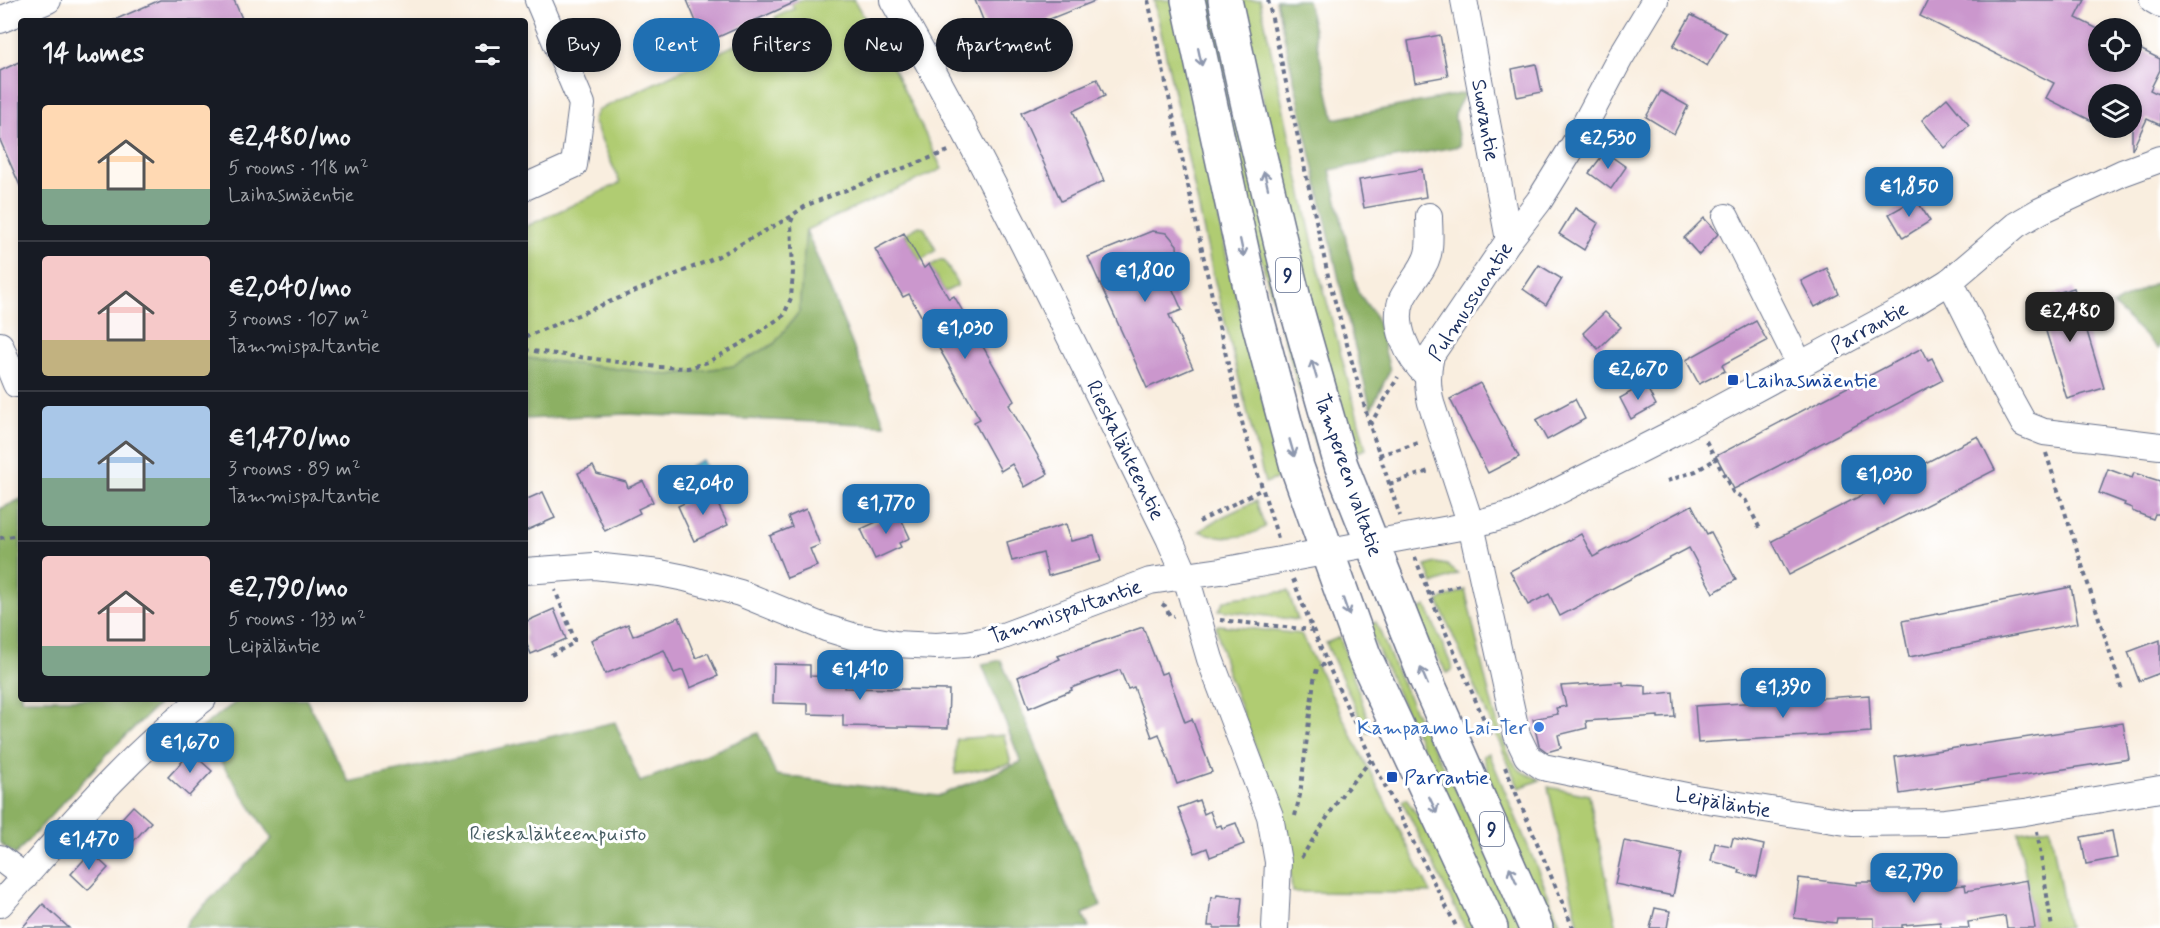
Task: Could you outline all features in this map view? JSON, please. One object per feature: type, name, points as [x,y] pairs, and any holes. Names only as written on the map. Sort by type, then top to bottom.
[{"type":"highway","name":"Tampereen valtatie","points":[[1188,0],[1261,331],[1297,467],[1352,623],[1378,687],[1491,928]]},
{"type":"highway","name":"Tampereen valtatie","points":[[1226,0],[1296,307],[1341,465],[1428,686],[1536,928]]},
{"type":"street","points":[[0,20],[48,0]]},
{"type":"street","points":[[528,186],[574,165],[582,104],[538,0]]},
{"type":"street","name":"Rieskalähteentie","points":[[893,0],[943,88],[1045,285],[1186,577],[1210,659],[1270,816],[1278,862],[1275,928]]},
{"type":"street","name":"Suovantie","points":[[1464,0],[1509,240]]},
{"type":"street","name":"Pulmussuontie","points":[[1471,525],[1431,403],[1427,375],[1431,355],[1509,240],[1539,201],[1655,0]]},
{"type":"street","points":[[2153,0],[2160,4]]},
{"type":"street","name":"Parrantie","points":[[1471,525],[1515,513],[1540,502],[1800,365],[1911,305],[1950,281],[2016,225],[2040,211],[2122,173],[2160,159]]},
{"type":"street","points":[[1427,375],[1417,366],[1403,339],[1398,314],[1403,298],[1428,254],[1429,216]]},
{"type":"street","points":[[1726,217],[1800,365]]},
{"type":"street","points":[[1950,281],[2024,424],[2044,432],[2160,446]]},
{"type":"street","points":[[0,345],[16,384],[18,384]]},
{"type":"street","points":[[1327,552],[1471,525]]},
{"type":"street","name":"Leipäläntie","points":[[1471,525],[1517,735],[1527,756],[1543,767],[1696,798],[1852,824],[1946,822],[2160,789]]},
{"type":"street","name":"Tammispaltantie","points":[[528,571],[594,566],[668,575],[740,593],[826,628],[852,636],[895,644],[936,646],[966,644],[998,638],[1140,584],[1327,552]]},
{"type":"street","points":[[0,904],[92,802],[150,743],[199,702]]},
{"type":"street","points":[[0,858],[25,877]]},
{"type":"path","points":[[1148,0],[1215,310],[1244,430],[1271,516]]},
{"type":"path","points":[[1268,0],[1329,280],[1370,426],[1396,506]]},
{"type":"path","points":[[528,337],[715,258],[807,205],[971,141]]},
{"type":"path","points":[[528,350],[658,367],[688,368],[708,362],[751,338],[784,315],[791,298],[793,272],[790,229],[794,214]]},
{"type":"path","points":[[1370,426],[1411,352]]},
{"type":"path","points":[[1379,455],[1442,436]]},
{"type":"path","points":[[1705,440],[1733,492],[1745,499],[1760,529]]},
{"type":"path","points":[[2044,442],[2049,465],[2122,690]]},
{"type":"path","points":[[1667,481],[1696,471],[1716,459]]},
{"type":"path","points":[[1389,484],[1429,471]]},
{"type":"path","points":[[1199,522],[1262,489]]},
{"type":"path","points":[[0,538],[18,536]]},
{"type":"path","points":[[1429,594],[1483,579]]},
{"type":"path","points":[[551,655],[574,643],[556,593]]},
{"type":"path","points":[[1300,599],[1372,759],[1457,928]]},
{"type":"path","points":[[1199,617],[1312,630]]},
{"type":"path","points":[[1275,846],[1292,831],[1300,795],[1314,680],[1317,669],[1327,662]]},
{"type":"path","points":[[1456,680],[1466,677]]},
{"type":"path","points":[[1278,878],[1297,863],[1343,793],[1372,759]]},
{"type":"path","points":[[1384,782],[1392,777]]},
{"type":"path","points":[[2036,827],[2052,928]]},
{"type":"green space","points":[[790,0],[854,0],[865,18],[844,18],[844,72],[895,72],[942,169],[806,230],[799,312],[774,344],[734,366],[669,375],[528,358],[528,226],[620,183],[593,120],[598,110],[678,72],[720,72],[720,52],[732,46],[732,72],[832,72],[832,18],[775,17],[794,9]]},
{"type":"green space","points":[[1154,0],[1174,0],[1230,272],[1282,477],[1265,483],[1213,274]]},
{"type":"green space","points":[[1200,0],[1214,0],[1328,462],[1321,464],[1248,214]]},
{"type":"green space","points":[[1241,0],[1260,0],[1318,268],[1366,449],[1352,454],[1300,271]]},
{"type":"green space","points":[[1276,0],[1307,0],[1334,119],[1465,93],[1454,114],[1460,146],[1330,170],[1358,292],[1376,317],[1390,370],[1371,409],[1349,324]]},
{"type":"green space","points":[[919,226],[924,227],[936,250],[920,261],[905,234]]},
{"type":"green space","points":[[806,230],[885,425],[626,414],[528,419],[528,358],[669,375],[734,366],[774,344],[799,312]]},
{"type":"green space","points":[[944,260],[957,283],[957,286],[945,292],[930,266]]},
{"type":"green space","points":[[2160,280],[2160,347],[2158,349],[2113,305]]},
{"type":"green space","points":[[18,500],[18,702],[161,702],[113,748],[15,855],[0,843],[0,509]]},
{"type":"green space","points":[[1256,501],[1265,527],[1258,531],[1241,536],[1224,537],[1199,531],[1222,517]]},
{"type":"green space","points":[[1436,563],[1447,565],[1458,574],[1433,584],[1426,566]]},
{"type":"green space","points":[[1465,590],[1487,685],[1503,738],[1511,758],[1519,769],[1540,780],[1519,788],[1438,601]]},
{"type":"green space","points":[[1288,591],[1298,620],[1219,610],[1224,601],[1233,598]]},
{"type":"green space","points":[[1426,606],[1453,669],[1447,673],[1413,613]]},
{"type":"green space","points":[[1376,622],[1425,733],[1471,818],[1522,928],[1505,928],[1367,626]]},
{"type":"green space","points":[[1216,626],[1301,634],[1431,893],[1292,892],[1288,846],[1283,823],[1226,668]]},
{"type":"green space","points":[[1340,637],[1372,731],[1367,733],[1326,643]]},
{"type":"green space","name":"Rieskalähteenpuisto","points":[[1001,660],[1101,906],[1083,914],[1089,928],[184,928],[189,920],[272,839],[199,729],[236,702],[308,702],[349,782],[615,722],[640,782],[758,733],[776,775],[938,796],[1021,762],[982,664]]},
{"type":"green space","points":[[1004,735],[1011,764],[955,774],[956,739]]},
{"type":"green space","points":[[1489,753],[1562,928],[1549,928],[1511,845],[1483,756]]},
{"type":"green space","points":[[1548,787],[1589,795],[1617,928],[1579,928]]},
{"type":"green space","points":[[1406,799],[1436,843],[1477,928],[1465,928],[1402,801]]},
{"type":"green space","points":[[2050,827],[2068,928],[2035,928],[2018,832]]},
{"type":"water","points":[[702,460],[714,485],[701,491],[690,466]]},
{"type":"building","points":[[160,0],[234,0],[242,18],[119,18]]},
{"type":"building","points":[[687,0],[800,0],[760,18],[732,18],[732,31],[720,36],[720,18],[695,18]]},
{"type":"building","points":[[975,0],[1095,0],[1052,18],[982,18]]},
{"type":"building","points":[[1928,0],[2085,0],[2076,18],[2088,24],[2088,72],[2142,72],[2142,50],[2160,59],[2160,70],[2150,90],[2160,95],[2160,125],[2147,119],[2142,129],[2142,84],[2088,84],[2088,119],[2046,98],[2054,83],[1920,16]]},
{"type":"building","points":[[1691,15],[1726,33],[1707,66],[1673,46]]},
{"type":"building","points":[[1440,35],[1448,76],[1415,82],[1408,41]]},
{"type":"building","points":[[18,62],[18,181],[0,140],[0,71]]},
{"type":"building","points":[[1536,64],[1542,92],[1517,97],[1512,69]]},
{"type":"building","points":[[1097,79],[1105,96],[1073,111],[1104,181],[1061,201],[1021,113]]},
{"type":"building","points":[[1661,91],[1688,106],[1674,134],[1646,117]]},
{"type":"building","points":[[1947,98],[1969,125],[1945,148],[1922,120]]},
{"type":"building","points":[[2132,138],[2138,138],[2132,150]]},
{"type":"building","points":[[1605,152],[1626,167],[1611,189],[1589,173]]},
{"type":"building","points":[[1422,169],[1426,197],[1364,208],[1359,180]]},
{"type":"building","points":[[1916,199],[1930,221],[1903,238],[1889,214]]},
{"type":"building","points":[[1575,208],[1598,223],[1584,250],[1559,234]]},
{"type":"building","points":[[1704,218],[1718,234],[1699,255],[1684,238]]},
{"type":"building","points":[[1152,231],[1167,233],[1177,245],[1178,260],[1166,274],[1182,310],[1169,315],[1193,368],[1147,388],[1088,257]]},
{"type":"building","points":[[904,233],[924,268],[929,264],[949,299],[954,296],[1014,401],[1009,405],[1048,474],[1025,487],[1012,464],[1001,471],[974,422],[980,419],[909,294],[903,297],[875,249]]},
{"type":"building","points":[[1539,265],[1562,279],[1546,305],[1523,289]]},
{"type":"building","points":[[1827,268],[1839,294],[1815,307],[1801,281]]},
{"type":"building","points":[[2074,288],[2104,388],[2067,399],[2036,299]]},
{"type":"building","points":[[1605,312],[1621,327],[1598,349],[1583,333]]},
{"type":"building","points":[[1756,321],[1767,341],[1722,365],[1725,371],[1699,384],[1686,360]]},
{"type":"building","points":[[1922,348],[1928,360],[1932,358],[1943,380],[1734,489],[1716,456]]},
{"type":"building","points":[[1480,383],[1519,457],[1488,473],[1450,399]]},
{"type":"building","points":[[1645,384],[1656,405],[1631,419],[1620,398]]},
{"type":"building","points":[[1575,399],[1585,419],[1547,440],[1536,420]]},
{"type":"building","points":[[1978,436],[1995,470],[1789,575],[1772,541]]},
{"type":"building","points":[[593,466],[597,474],[626,482],[628,488],[643,481],[653,502],[638,509],[640,513],[605,531],[578,473]]},
{"type":"building","points":[[2108,469],[2132,478],[2134,473],[2160,481],[2160,514],[2155,514],[2153,519],[2132,511],[2132,508],[2124,505],[2125,503],[2099,493]]},
{"type":"building","points":[[711,490],[728,525],[694,541],[678,506]]},
{"type":"building","points":[[543,492],[555,518],[528,530],[528,499]]},
{"type":"building","points":[[1692,505],[1707,534],[1711,532],[1736,580],[1713,593],[1689,548],[1560,616],[1549,594],[1528,605],[1510,571],[1581,534],[1593,557]]},
{"type":"building","points":[[806,509],[820,545],[810,549],[817,566],[787,578],[770,536],[792,527],[788,517]]},
{"type":"building","points":[[898,512],[910,538],[899,543],[901,547],[875,559],[861,529]]},
{"type":"building","points":[[1066,524],[1071,541],[1094,536],[1101,561],[1048,576],[1043,553],[1012,561],[1007,542]]},
{"type":"building","points":[[2071,587],[2078,623],[1909,657],[1902,621]]},
{"type":"building","points":[[554,609],[566,639],[531,654],[528,647],[528,621]]},
{"type":"building","points":[[679,617],[696,658],[708,653],[718,676],[690,688],[683,670],[674,673],[664,650],[605,674],[591,640],[628,624],[633,636]]},
{"type":"building","points":[[1143,627],[1161,674],[1167,672],[1185,722],[1192,719],[1212,772],[1177,784],[1159,734],[1152,737],[1134,687],[1128,689],[1120,670],[1071,688],[1072,690],[1029,708],[1018,677],[1060,659],[1058,656]]},
{"type":"building","points":[[2160,640],[2160,673],[2139,681],[2128,652]]},
{"type":"building","points":[[774,664],[810,665],[810,676],[845,677],[844,688],[949,690],[948,728],[843,726],[843,715],[808,714],[808,704],[773,703]]},
{"type":"building","points":[[1623,682],[1623,685],[1646,686],[1646,695],[1673,692],[1675,717],[1586,721],[1587,728],[1558,735],[1561,748],[1547,752],[1539,746],[1533,719],[1558,714],[1556,708],[1566,706],[1561,686]]},
{"type":"building","points":[[1869,695],[1871,732],[1698,743],[1695,706]]},
{"type":"building","points":[[2123,723],[2129,759],[1900,794],[1895,757]]},
{"type":"building","points":[[191,752],[212,771],[189,796],[168,777]]},
{"type":"building","points":[[1199,800],[1204,814],[1210,811],[1216,827],[1221,825],[1222,828],[1236,823],[1244,844],[1210,857],[1207,848],[1195,853],[1178,808]]},
{"type":"building","points":[[133,806],[151,822],[131,844],[114,827]]},
{"type":"building","points":[[2112,831],[2117,858],[2086,864],[2081,837]]},
{"type":"building","points":[[1733,838],[1764,845],[1757,877],[1739,873],[1740,870],[1711,861],[1715,843],[1731,846]]},
{"type":"building","points":[[1624,841],[1682,853],[1673,896],[1615,884]]},
{"type":"building","points":[[91,852],[108,868],[88,890],[71,874]]},
{"type":"building","points":[[1799,878],[1857,885],[1857,882],[1902,882],[1902,890],[1965,885],[1966,891],[2027,880],[2035,928],[2007,928],[2005,916],[1968,922],[1969,928],[1941,928],[1940,922],[1902,925],[1902,928],[1874,928],[1874,918],[1837,918],[1836,923],[1794,918]]},
{"type":"building","points":[[1217,895],[1242,898],[1239,928],[1208,926],[1211,897],[1216,898]]},
{"type":"building","points":[[43,904],[69,928],[22,928]]},
{"type":"building","points":[[1655,908],[1670,911],[1667,928],[1650,928]]},
{"type":"place","name":"Laihasmäentie","points":[[1733,380]]},
{"type":"place","name":"Kampaamo Lai-Ter","points":[[1539,727]]},
{"type":"place","name":"Parrantie","points":[[1392,777]]}]
